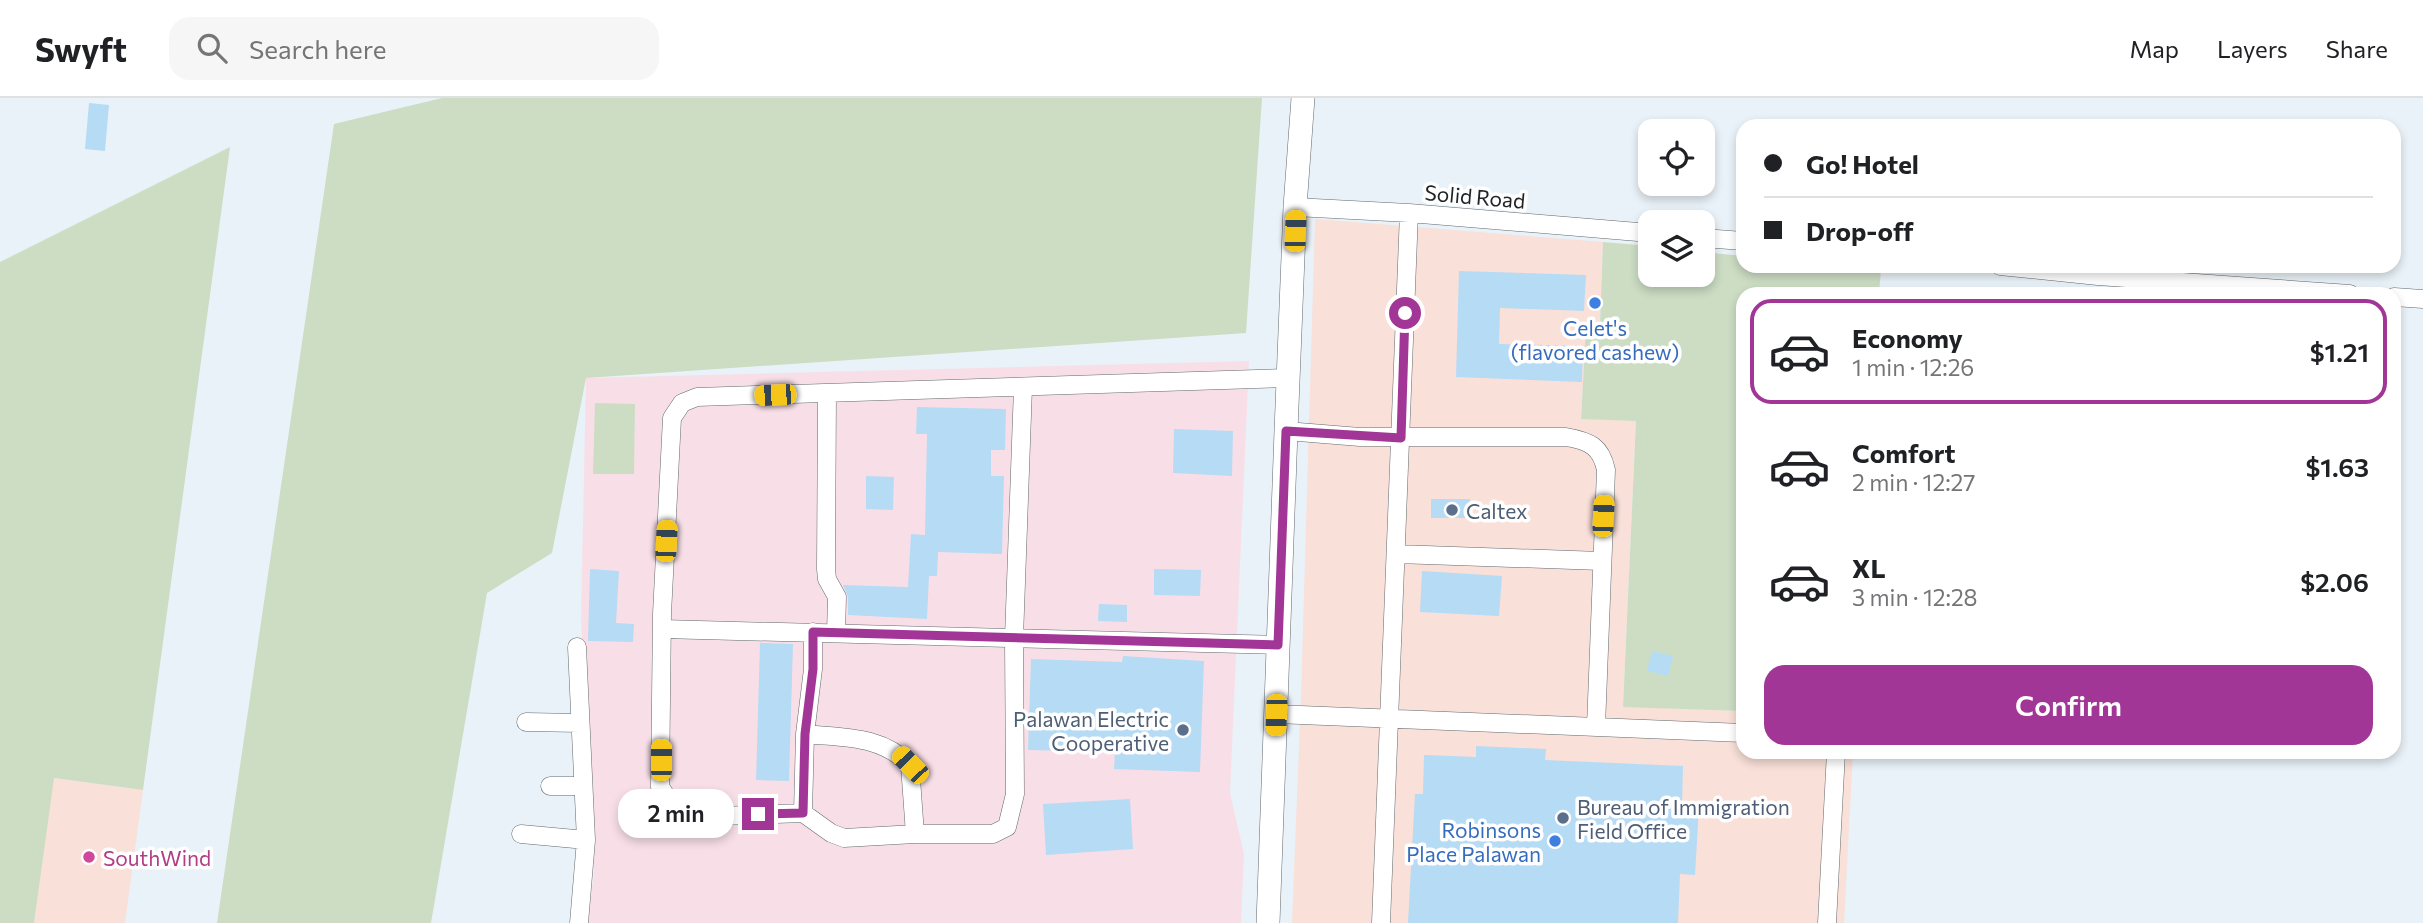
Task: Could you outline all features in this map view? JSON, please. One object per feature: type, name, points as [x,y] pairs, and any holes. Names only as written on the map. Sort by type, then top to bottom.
[{"type":"main road","points":[[1268,923],[1295,207],[1303,98]]},
{"type":"street","name":"Solid Road","points":[[1295,207],[1409,213],[1638,232]]},
{"type":"street","points":[[1381,923],[1409,213]]},
{"type":"street","points":[[1715,238],[1736,240]]},
{"type":"street","points":[[2069,273],[2252,287]]},
{"type":"street","points":[[2401,297],[2423,299]]},
{"type":"street","points":[[1023,387],[1014,638],[1015,794],[1007,827],[993,834],[836,837],[803,813],[691,817],[675,810],[660,787],[662,629],[672,418],[682,403],[697,397],[1289,378]]},
{"type":"street","points":[[827,393],[826,569],[827,579],[837,597],[836,633]]},
{"type":"street","points":[[1286,431],[1401,438],[1566,438],[1584,441],[1595,448],[1604,457],[1606,470],[1596,727]]},
{"type":"street","points":[[1396,554],[1601,561]]},
{"type":"street","points":[[662,629],[1278,645]]},
{"type":"street","points":[[803,813],[805,734],[813,669],[813,632]]},
{"type":"street","points":[[577,647],[586,840],[579,923]]},
{"type":"street","points":[[1276,715],[1736,733]]},
{"type":"street","points":[[526,722],[580,723]]},
{"type":"street","points":[[805,734],[877,742],[899,753],[910,765],[915,834]]},
{"type":"street","points":[[1827,923],[1836,759]]},
{"type":"street","points":[[550,786],[583,786]]},
{"type":"street","points":[[521,834],[586,840]]},
{"type":"shaded area","points":[[1315,219],[1603,242],[1600,326],[1586,326],[1581,418],[1636,421],[1623,706],[1736,711],[1736,759],[1853,759],[1844,923],[1292,923]]},
{"type":"shaded area","points":[[1249,361],[1230,793],[1244,854],[1241,923],[586,923],[594,876],[581,618],[586,378]]},
{"type":"shaded area","name":"SouthWind","points":[[53,778],[143,790],[125,923],[34,923]]},
{"type":"green space","points":[[442,98],[1262,98],[1246,333],[586,378],[552,553],[487,593],[431,923],[217,923],[334,124]]},
{"type":"green space","points":[[230,147],[143,790],[54,778],[34,923],[0,923],[0,262]]},
{"type":"green space","points":[[1603,242],[1638,245],[1638,287],[1715,287],[1715,253],[1736,255],[1736,273],[1881,273],[1880,287],[1736,287],[1736,711],[1623,707],[1636,421],[1581,419],[1586,326],[1600,325]]},
{"type":"green space","points":[[595,403],[635,404],[634,474],[593,474]]},
{"type":"building","points":[[89,103],[109,105],[105,151],[85,149]]},
{"type":"building","points":[[1459,271],[1586,275],[1584,311],[1500,308],[1499,344],[1583,346],[1582,382],[1456,377]]},
{"type":"building","points":[[917,407],[1006,409],[1005,450],[991,450],[991,476],[1004,476],[1002,554],[938,552],[937,576],[929,576],[927,619],[848,615],[848,597],[843,585],[908,587],[911,534],[925,535],[927,434],[916,434]]},
{"type":"building","points":[[1174,429],[1233,431],[1232,476],[1173,473]]},
{"type":"building","points":[[866,476],[894,477],[893,510],[866,509]]},
{"type":"building","points":[[1431,499],[1470,499],[1470,518],[1431,518]]},
{"type":"building","points":[[590,569],[619,571],[616,623],[634,624],[633,642],[588,641]]},
{"type":"building","points":[[1154,569],[1201,570],[1200,596],[1154,595]]},
{"type":"building","points":[[1422,571],[1502,576],[1499,616],[1420,612]]},
{"type":"building","points":[[1099,604],[1127,605],[1127,622],[1098,621]]},
{"type":"building","points":[[760,643],[793,644],[789,781],[756,780]]},
{"type":"building","points":[[1652,651],[1673,656],[1668,676],[1647,671]]},
{"type":"building","points":[[1123,656],[1204,661],[1200,772],[1114,769],[1115,752],[1028,750],[1031,659],[1122,662]]},
{"type":"building","name":"Robinsons Place Palawan","points":[[1476,746],[1546,749],[1545,760],[1683,766],[1682,807],[1699,807],[1695,875],[1680,874],[1678,923],[1408,923],[1415,794],[1423,794],[1424,755],[1476,757]]},
{"type":"building","points":[[1130,799],[1133,849],[1046,855],[1043,804]]},
{"type":"place","name":"Celet's (flavored cashew)","points":[[1595,303]]},
{"type":"place","name":"Caltex","points":[[1452,510]]},
{"type":"place","name":"Palawan Electric Cooperative","points":[[1183,730]]},
{"type":"place","name":"Bureau of Immigration Field Office","points":[[1563,818]]},
{"type":"place","name":"Robinsons Place Palawan","points":[[1555,841]]},
{"type":"place","name":"SouthWind","points":[[89,857]]},
{"type":"route","points":[[758,814],[803,813],[805,734],[813,669],[813,632],[1278,645],[1286,431],[1401,438],[1405,313]]}]
